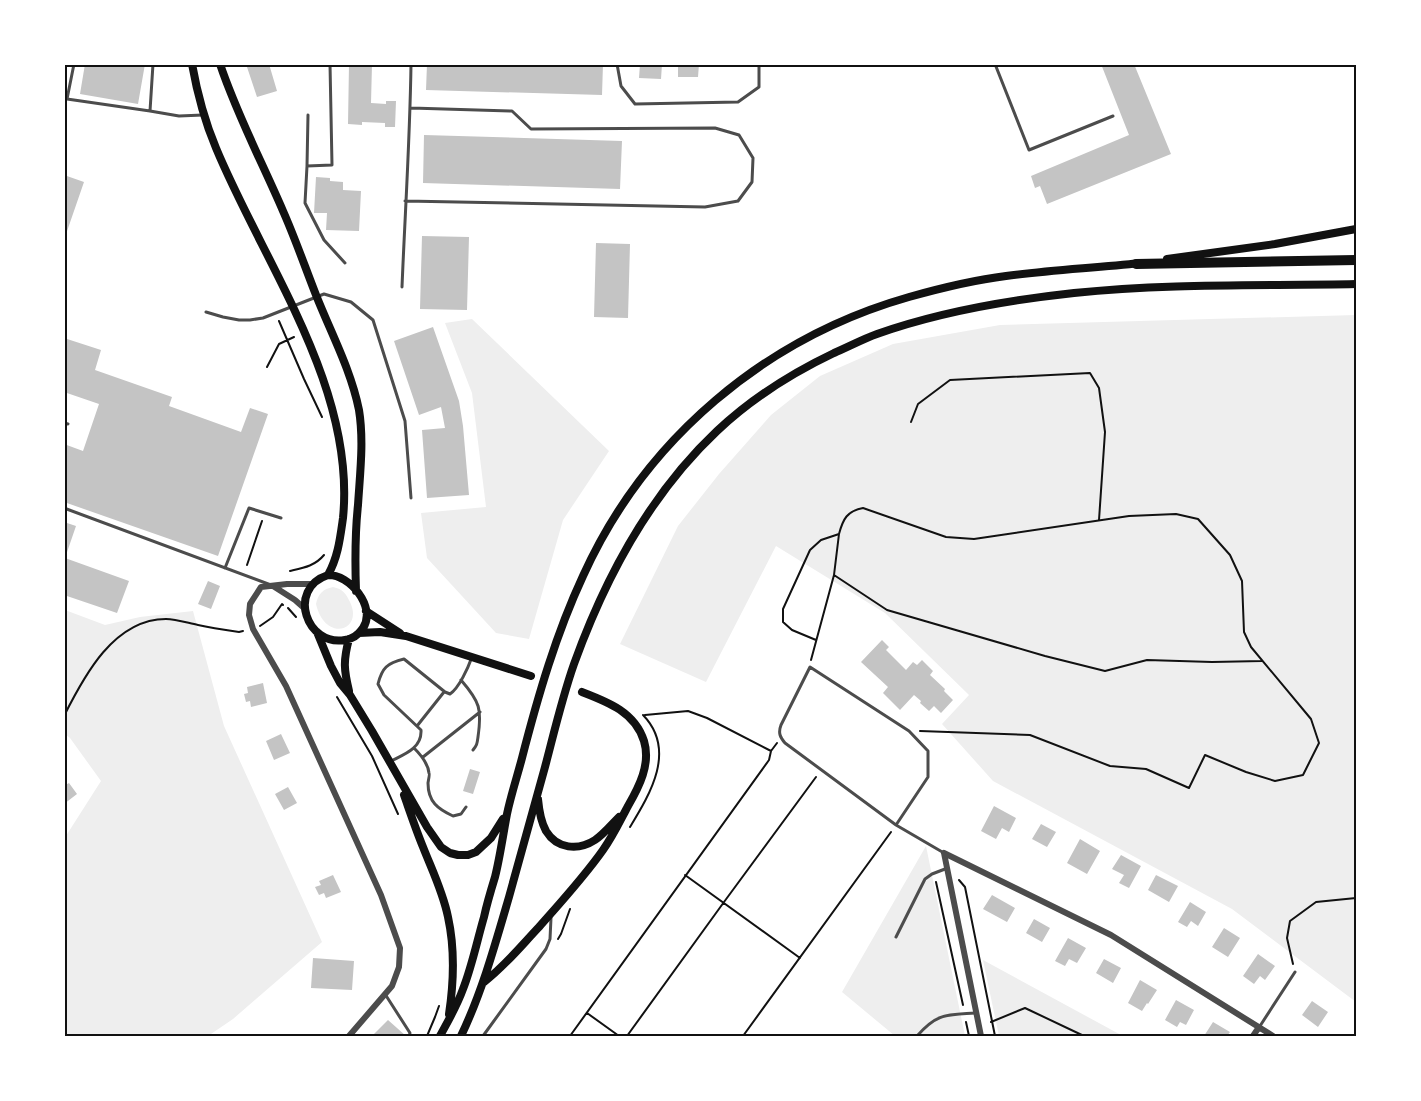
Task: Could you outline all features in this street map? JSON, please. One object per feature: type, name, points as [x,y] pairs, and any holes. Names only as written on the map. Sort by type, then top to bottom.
[{"type":"highway","points":[[1136,264],[1356,260]]},
{"type":"main road","points":[[192,64],[197,89],[215,147],[292,307],[325,383],[339,432],[344,466],[344,505],[337,556],[328,575]]},
{"type":"main road","points":[[220,64],[284,213],[351,380],[358,409],[362,453],[357,517],[356,591]]},
{"type":"main road","points":[[440,1036],[462,992],[472,963],[525,746],[553,650],[584,574],[619,510],[635,487],[693,419],[720,396],[776,356],[807,338],[870,310],[909,297],[1003,276],[1136,264],[1356,230]]},
{"type":"main road","points":[[461,1036],[484,982],[559,713],[574,664],[601,597],[630,541],[650,511],[695,454],[718,430],[761,396],[823,359],[877,334],[972,308],[1076,293],[1140,289],[1356,284]]},
{"type":"main road","points":[[317,632],[336,641],[349,639],[359,633],[366,623],[364,604],[356,591],[334,575],[322,577],[312,584],[306,595],[304,608],[340,683],[350,695],[441,847],[458,855],[476,852],[491,838],[508,811]]},
{"type":"main road","points":[[366,611],[406,636]]},
{"type":"main road","points":[[359,633],[380,632],[406,636],[531,676]]},
{"type":"main road","points":[[349,639],[344,667],[350,695]]},
{"type":"main road","points":[[484,982],[507,963],[594,863],[615,832],[638,789],[644,772],[645,743],[640,731],[627,715],[611,704],[582,692]]},
{"type":"main road","points":[[397,775],[448,916],[453,967],[447,1022]]},
{"type":"main road","points":[[537,794],[539,812],[546,831],[559,844],[567,847],[585,845],[596,840],[627,808]]},
{"type":"street","points":[[312,584],[261,587],[250,604],[249,615],[253,629],[286,686],[381,895],[400,948],[399,967],[392,986],[349,1036]]},
{"type":"street","points":[[273,585],[304,608]]},
{"type":"street","points":[[944,853],[981,1036]]},
{"type":"street","points":[[944,853],[1111,935],[1273,1036]]},
{"type":"street","points":[[1253,1036],[1259,1027]]},
{"type":"lane","points":[[74,64],[66,99],[179,116],[205,115]]},
{"type":"lane","points":[[150,111],[153,64]]},
{"type":"lane","points":[[307,166],[332,165],[330,64]]},
{"type":"lane","points":[[402,286],[411,64]]},
{"type":"lane","points":[[617,64],[621,86],[635,104],[738,102],[759,87],[759,64]]},
{"type":"lane","points":[[995,64],[1029,150],[1113,116]]},
{"type":"lane","points":[[405,201],[705,207],[738,201],[752,182],[753,158],[739,135],[715,128],[531,129],[512,111],[411,108]]},
{"type":"lane","points":[[308,115],[305,203],[324,240],[345,263]]},
{"type":"lane","points":[[207,312],[223,317],[250,320],[263,318],[324,294],[351,302],[373,320],[405,421],[411,498]]},
{"type":"lane","points":[[64,508],[273,585]]},
{"type":"lane","points":[[225,568],[249,508],[281,518]]},
{"type":"lane","points":[[390,762],[414,748],[421,738],[421,730],[384,695],[378,684],[381,672],[391,662],[404,659],[450,694],[455,690],[470,665],[472,657]]},
{"type":"lane","points":[[896,825],[928,777],[928,751],[909,731],[810,667],[778,732],[781,738],[821,771],[896,825],[944,853]]},
{"type":"lane","points":[[461,680],[472,693],[480,712],[478,744],[473,750]]},
{"type":"lane","points":[[417,726],[445,692]]},
{"type":"lane","points":[[423,757],[480,712]]},
{"type":"lane","points":[[414,748],[423,757],[429,773],[428,785],[431,799],[439,810],[453,816],[461,814],[466,807]]},
{"type":"lane","points":[[896,937],[925,879],[947,868]]},
{"type":"lane","points":[[483,1036],[546,949],[550,939],[551,913]]},
{"type":"lane","points":[[1259,1027],[1295,972]]},
{"type":"lane","points":[[385,994],[410,1033],[409,1036]]},
{"type":"lane","points":[[917,1036],[927,1024],[936,1018],[976,1013]]},
{"type":"path","points":[[276,314],[286,341],[323,417]]},
{"type":"path","points":[[267,367],[279,344],[286,341]]},
{"type":"path","points":[[911,422],[918,404],[950,380],[1090,373],[1100,388],[1105,432],[1099,520]]},
{"type":"path","points":[[810,667],[834,575],[842,522],[853,510],[863,508],[946,537],[974,539],[1129,516],[1176,514],[1198,519],[1230,555],[1242,581],[1244,632],[1251,647],[1311,719],[1319,743],[1303,775],[1275,781],[1205,755],[1189,788],[1146,769],[1110,766],[1030,735],[909,731]]},
{"type":"path","points":[[247,565],[265,513]]},
{"type":"path","points":[[816,640],[792,630],[783,622],[783,609],[810,550],[820,540],[839,534]]},
{"type":"path","points":[[290,571],[309,567],[320,561],[327,552]]},
{"type":"path","points":[[834,575],[887,610],[1105,671],[1147,660],[1262,661]]},
{"type":"path","points":[[64,716],[77,689],[99,657],[120,636],[146,621],[167,618],[239,632],[253,629],[267,622],[282,604],[288,607],[301,625]]},
{"type":"path","points":[[336,694],[372,756],[399,815]]},
{"type":"path","points":[[570,1036],[768,760],[771,752],[707,718],[688,711],[644,716]]},
{"type":"path","points":[[627,1036],[821,771]]},
{"type":"path","points":[[743,1036],[896,825]]},
{"type":"path","points":[[947,868],[965,887],[994,1036]]},
{"type":"path","points":[[934,873],[969,1036]]},
{"type":"path","points":[[685,875],[800,958]]},
{"type":"path","points":[[1295,972],[1287,938],[1290,921],[1316,902],[1356,898]]},
{"type":"path","points":[[427,1036],[441,997]]},
{"type":"path","points":[[980,1027],[1024,1008],[1084,1036]]},
{"type":"path","points":[[586,1013],[619,1036]]},
{"type":"shaded area","points":[[1356,315],[1356,1002],[1232,909],[993,781],[942,724],[969,695],[885,613],[776,546],[706,682],[620,644],[678,526],[719,474],[771,415],[820,376],[893,344],[1000,325]]},
{"type":"shaded area","points":[[472,319],[609,451],[563,520],[529,639],[496,633],[427,558],[421,513],[486,507],[472,393],[445,323]]},
{"type":"shaded area","points":[[333,587],[346,594],[353,612],[348,626],[342,628],[334,628],[327,624],[316,604],[318,597],[326,589]]},
{"type":"shaded area","points":[[65,610],[105,625],[140,617],[193,611],[224,726],[322,942],[233,1019],[208,1036],[65,1036],[64,839],[101,781],[65,734]]},
{"type":"shaded area","points":[[926,846],[965,1036],[895,1036],[842,992]]},
{"type":"shaded area","points":[[983,960],[1121,1035],[1124,1036],[999,1036]]},
{"type":"building","points":[[85,64],[145,64],[138,104],[80,94]]},
{"type":"building","points":[[246,64],[269,64],[277,91],[257,97]]},
{"type":"building","points":[[349,64],[372,64],[371,103],[386,104],[386,101],[396,101],[395,127],[385,127],[385,123],[348,124]]},
{"type":"building","points":[[427,64],[603,64],[602,95],[426,90]]},
{"type":"building","points":[[640,64],[662,64],[661,79],[639,78]]},
{"type":"building","points":[[678,64],[699,64],[698,77],[678,77]]},
{"type":"building","points":[[1101,64],[1134,64],[1171,154],[1047,204],[1040,186],[1035,188],[1031,176],[1129,135]]},
{"type":"building","points":[[424,135],[622,141],[620,189],[423,183]]},
{"type":"building","points":[[64,175],[84,182],[65,237],[64,237]]},
{"type":"building","points":[[316,177],[343,182],[343,190],[361,191],[359,231],[326,230],[327,213],[314,213]]},
{"type":"building","points":[[422,236],[469,237],[467,310],[420,309]]},
{"type":"building","points":[[596,243],[630,244],[628,318],[594,317]]},
{"type":"building","points":[[433,327],[459,401],[469,495],[427,498],[422,430],[445,428],[441,407],[419,415],[394,341]]},
{"type":"building","points":[[64,338],[101,350],[95,370],[172,397],[169,406],[241,432],[250,408],[268,414],[218,556],[64,502],[64,444],[83,451],[99,404],[64,392]]},
{"type":"building","points":[[64,522],[76,526],[65,558],[129,581],[117,613],[64,595]]},
{"type":"building","points":[[208,581],[220,586],[211,609],[198,604]]},
{"type":"building","points":[[882,640],[889,647],[886,650],[906,670],[913,662],[917,665],[922,660],[933,671],[930,675],[953,700],[941,713],[934,706],[929,711],[914,695],[900,710],[883,693],[888,687],[861,662]]},
{"type":"building","points":[[263,683],[267,703],[251,707],[250,701],[246,702],[244,694],[248,693],[247,687]]},
{"type":"building","points":[[281,734],[290,753],[274,760],[266,741]]},
{"type":"building","points":[[470,769],[480,772],[473,794],[463,791]]},
{"type":"building","points":[[69,783],[77,794],[64,804],[64,786]]},
{"type":"building","points":[[288,787],[297,803],[284,810],[275,794]]},
{"type":"building","points":[[994,806],[1016,818],[1009,832],[1002,828],[996,839],[981,831]]},
{"type":"building","points":[[1041,824],[1056,832],[1047,847],[1032,839]]},
{"type":"building","points":[[1080,839],[1100,851],[1087,874],[1067,863]]},
{"type":"building","points":[[1121,855],[1141,866],[1129,888],[1119,883],[1124,875],[1112,869]]},
{"type":"building","points":[[333,875],[341,892],[326,898],[324,893],[319,895],[315,887],[321,885],[319,881]]},
{"type":"building","points":[[1156,875],[1178,886],[1169,902],[1148,890]]},
{"type":"building","points":[[992,895],[1015,908],[1007,922],[983,909]]},
{"type":"building","points":[[1190,902],[1206,912],[1198,926],[1191,921],[1187,927],[1178,922]]},
{"type":"building","points":[[1034,919],[1050,928],[1042,942],[1026,933]]},
{"type":"building","points":[[1224,928],[1240,938],[1228,957],[1212,947]]},
{"type":"building","points":[[1068,938],[1086,948],[1077,963],[1069,959],[1065,966],[1055,961]]},
{"type":"building","points":[[1258,954],[1275,966],[1265,980],[1260,976],[1254,984],[1243,976]]},
{"type":"building","points":[[313,958],[354,961],[352,990],[311,988]]},
{"type":"building","points":[[1104,959],[1121,968],[1113,983],[1096,973]]},
{"type":"building","points":[[1140,980],[1157,990],[1142,1011],[1128,1003]]},
{"type":"building","points":[[1176,1000],[1194,1010],[1186,1025],[1180,1022],[1177,1027],[1165,1020]]},
{"type":"building","points":[[1312,1001],[1328,1012],[1318,1027],[1302,1015]]},
{"type":"building","points":[[388,1020],[406,1036],[372,1036]]},
{"type":"building","points":[[1213,1022],[1230,1032],[1227,1036],[1204,1036]]}]
